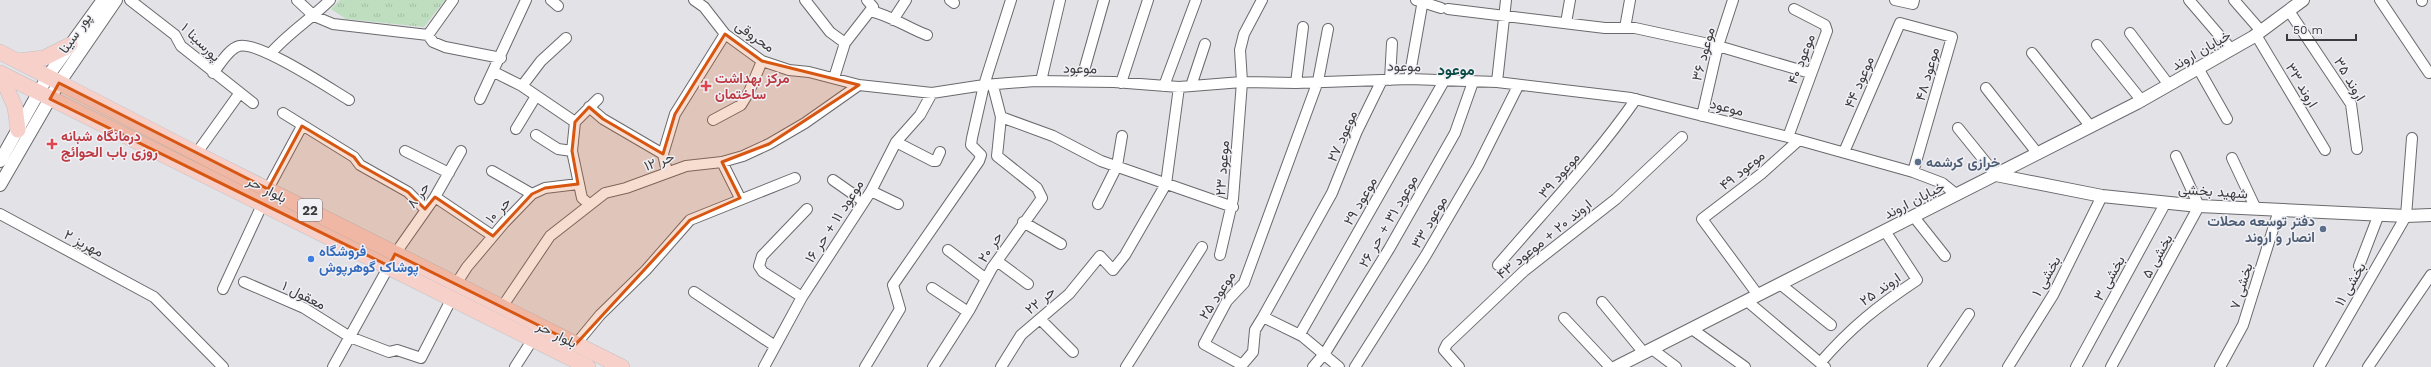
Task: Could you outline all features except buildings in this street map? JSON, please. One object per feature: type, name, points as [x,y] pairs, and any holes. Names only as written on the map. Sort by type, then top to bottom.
[{"type":"main road","points":[[18,61],[44,58],[70,45]]},
{"type":"main road","name":"بلوار حر","points":[[0,52],[268,189],[392,260],[452,298],[588,367]]},
{"type":"main road","points":[[0,73],[14,107],[18,130]]},
{"type":"main road","name":"بلوار حر","points":[[0,73],[262,205],[392,260],[456,284],[622,367]]},
{"type":"street","points":[[0,185],[70,45],[103,0]]},
{"type":"street","name":"پور سینا","points":[[53,79],[116,0]]},
{"type":"street","name":"پورسینا ۱","points":[[130,0],[175,35],[181,46],[213,73],[253,103]]},
{"type":"street","points":[[297,0],[314,16],[333,24],[428,34]]},
{"type":"street","points":[[270,54],[292,31],[314,16],[330,0]]},
{"type":"street","points":[[428,34],[453,0]]},
{"type":"street","points":[[480,99],[501,58],[526,0]]},
{"type":"street","name":"محروقی","points":[[694,0],[704,7],[725,34],[762,61],[789,70],[809,72],[859,85]]},
{"type":"street","points":[[805,0],[830,32],[845,43]]},
{"type":"street","points":[[893,20],[906,0]]},
{"type":"street","points":[[865,367],[901,306],[894,285],[979,161],[981,155],[971,145],[1011,0]]},
{"type":"street","points":[[1041,82],[1060,0]]},
{"type":"street","points":[[1081,81],[1104,0]]},
{"type":"street","points":[[1122,83],[1148,0]]},
{"type":"street","points":[[1164,86],[1196,0]]},
{"type":"street","name":"موعود ۲۳","points":[[1220,255],[1233,207],[1242,82],[1240,50],[1244,34],[1262,0]]},
{"type":"street","points":[[1497,82],[1506,0]]},
{"type":"street","points":[[1566,23],[1570,0]]},
{"type":"street","points":[[1625,28],[1630,0]]},
{"type":"street","name":"موعود ۳۶","points":[[1702,116],[1718,46],[1733,0]]},
{"type":"street","points":[[1895,0],[1913,4],[1914,0]]},
{"type":"street","points":[[2189,0],[2231,49]]},
{"type":"street","name":"اروند ۳۳","points":[[2234,0],[2258,33],[2325,150]]},
{"type":"street","points":[[2380,0],[2429,73]]},
{"type":"street","points":[[1409,79],[1421,1],[1444,8],[1504,16],[1665,33],[1718,46],[1810,73]]},
{"type":"street","name":"خیابان اروند","points":[[1616,367],[2142,101],[2258,33],[2294,4]]},
{"type":"street","name":"اروند ۳۵","points":[[2294,4],[2351,104],[2358,149]]},
{"type":"street","points":[[834,78],[845,43],[870,6],[893,20],[927,35]]},
{"type":"street","name":"موعود ۴۰","points":[[1788,137],[1827,28],[1794,9]]},
{"type":"street","name":"موعود ۴۴","points":[[1844,152],[1900,23]]},
{"type":"street","name":"موعود ۴۸","points":[[1900,23],[1952,37],[1913,172]]},
{"type":"street","points":[[1296,83],[1304,27]]},
{"type":"street","points":[[1318,81],[1328,28]]},
{"type":"street","points":[[2130,32],[2169,85]]},
{"type":"street","points":[[428,34],[433,42],[445,47],[501,58]]},
{"type":"street","points":[[667,172],[663,154],[675,114],[725,34]]},
{"type":"street","points":[[522,86],[541,61],[566,38]]},
{"type":"street","points":[[1386,80],[1392,43]]},
{"type":"street","points":[[1192,86],[1205,44]]},
{"type":"street","points":[[2097,45],[2142,101]]},
{"type":"street","points":[[213,73],[232,50],[238,46],[270,54],[349,100]]},
{"type":"street","points":[[2032,53],[2091,127]]},
{"type":"street","points":[[713,120],[741,105],[749,92],[762,61]]},
{"type":"street","points":[[2198,68],[2227,118]]},
{"type":"street","points":[[494,72],[522,86],[575,122]]},
{"type":"street","name":"موعود","points":[[859,85],[932,93],[988,85],[1081,81],[1179,87],[1242,82],[1296,83],[1318,81],[1409,79],[1497,82],[1518,86],[1636,99],[1788,137],[1913,172],[1942,183],[1957,195]]},
{"type":"street","name":"موعود ۲۷","points":[[1263,317],[1332,193],[1358,131],[1386,80]]},
{"type":"street","name":"موعود ۲۵","points":[[1263,317],[1255,330],[1252,352],[1242,366],[1204,344],[1227,301],[1244,282],[1318,81]]},
{"type":"street","name":"موعود ۲۹","points":[[1300,334],[1444,81]]},
{"type":"street","name":"موعود ۳۱ + حر ۲۶","points":[[1313,367],[1324,353],[1389,249],[1455,133],[1473,82]]},
{"type":"street","name":"حر ۱۲","points":[[502,307],[550,236],[605,193],[626,188],[686,166],[722,162],[743,156],[769,144],[859,85]]},
{"type":"street","points":[[988,85],[1001,117],[1053,136],[1101,161],[1233,207]]},
{"type":"street","name":"موعود ۳۳","points":[[1355,367],[1426,255],[1462,193],[1518,86]]},
{"type":"street","points":[[1166,184],[1179,87]]},
{"type":"street","points":[[1986,88],[2038,154]]},
{"type":"street","name":"موعود ۱۱ + حر ۱۶","points":[[764,367],[802,297],[863,200],[871,191],[896,142],[920,115],[932,93]]},
{"type":"street","points":[[201,146],[239,94]]},
{"type":"street","points":[[0,161],[18,130],[44,96]]},
{"type":"street","points":[[516,129],[536,96]]},
{"type":"street","points":[[589,204],[582,198],[572,151],[575,122],[598,99]]},
{"type":"street","name":"موعود ۳۹","points":[[1498,265],[1568,187],[1611,135],[1636,99]]},
{"type":"street","points":[[589,107],[603,119],[663,154]]},
{"type":"street","points":[[283,113],[354,157],[360,165],[408,192],[424,209]]},
{"type":"street","name":"حر ۲۰","points":[[933,367],[968,312],[997,261],[1024,222],[1041,201],[1042,195],[1037,188],[997,156],[1001,117]]},
{"type":"street","points":[[268,189],[302,126]]},
{"type":"street","points":[[1958,128],[1996,175]]},
{"type":"street","points":[[536,136],[558,149],[572,151]]},
{"type":"street","points":[[1098,204],[1117,166],[1122,136]]},
{"type":"street","name":"اروند ۲۰ + موعود ۴۳","points":[[1459,367],[1444,350],[1447,344],[1524,271],[1616,198],[1682,137]]},
{"type":"street","points":[[2406,216],[2412,138]]},
{"type":"street","name":"موعود ۴۹","points":[[1758,295],[1702,219],[1761,174],[1799,140]]},
{"type":"street","points":[[896,142],[933,161],[940,152]]},
{"type":"street","points":[[405,151],[449,173]]},
{"type":"street","name":"حر ۸","points":[[333,367],[392,260],[424,209],[435,197],[461,151]]},
{"type":"street","points":[[2176,156],[2199,206]]},
{"type":"street","points":[[2232,158],[2256,209]]},
{"type":"street","points":[[722,162],[740,198]]},
{"type":"street","points":[[492,171],[532,194]]},
{"type":"street","name":"شهید بخشی","points":[[1996,175],[2102,196],[2199,206],[2406,216],[2431,215]]},
{"type":"street","points":[[576,344],[600,315],[646,270],[690,220],[740,198],[796,178]]},
{"type":"street","points":[[833,180],[863,200]]},
{"type":"street","name":"حر ۱۰","points":[[456,284],[467,267],[493,236],[532,194],[545,188],[578,184]]},
{"type":"street","name":"حر ۲۲","points":[[1004,366],[1021,336],[1069,294],[1100,256],[1113,270],[1125,255],[1166,184]]},
{"type":"street","points":[[871,191],[898,204]]},
{"type":"street","name":"بخشی ۱","points":[[2008,367],[2053,295],[2102,196]]},
{"type":"street","points":[[435,197],[493,236]]},
{"type":"street","name":"بخشی ۳","points":[[2076,367],[2166,202]]},
{"type":"street","points":[[223,289],[262,205]]},
{"type":"street","name":"بخشی ۵","points":[[2111,367],[2199,206]]},
{"type":"street","points":[[802,297],[763,272],[759,266],[762,256],[807,209]]},
{"type":"street","name":"بخشی ۷","points":[[2224,366],[2243,325],[2279,210]]},
{"type":"street","name":"مهریز ۲","points":[[0,214],[154,297],[223,367]]},
{"type":"street","points":[[2359,266],[2379,214]]},
{"type":"street","name":"بخشی ۱۱","points":[[2319,367],[2406,216]]},
{"type":"street","points":[[1914,217],[1945,256]]},
{"type":"street","points":[[1024,222],[1061,244]]},
{"type":"street","name":"اروند ۲۵","points":[[1823,365],[1841,338],[1871,311],[1916,280],[1885,231]]},
{"type":"street","points":[[1127,367],[1202,247]]},
{"type":"street","points":[[948,250],[986,279]]},
{"type":"street","points":[[997,261],[1028,284]]},
{"type":"street","points":[[2368,367],[2431,275]]},
{"type":"street","name":"معقول ۱","points":[[244,282],[304,308],[350,337],[389,352],[397,350],[421,358],[452,298]]},
{"type":"street","points":[[1780,284],[1831,325]]},
{"type":"street","points":[[932,288],[968,312]]},
{"type":"street","points":[[694,292],[775,346]]},
{"type":"street","points":[[1747,301],[1823,365]]},
{"type":"street","points":[[1602,302],[1648,351],[1676,367]]},
{"type":"street","points":[[1934,367],[1969,314]]},
{"type":"street","points":[[1263,317],[1300,334],[1339,367]]},
{"type":"street","points":[[1564,318],[1610,367]]},
{"type":"street","points":[[1040,319],[1073,352]]},
{"type":"street","points":[[1692,329],[1745,367]]},
{"type":"street","points":[[515,367],[533,339]]},
{"type":"highlighted area","points":[[725,34],[762,61],[859,85],[769,144],[722,162],[740,198],[690,220],[576,344],[395,254],[389,266],[50,99],[59,83],[268,189],[302,126],[354,157],[360,165],[408,192],[425,209],[435,197],[493,236],[532,194],[545,188],[578,184],[572,151],[575,122],[589,107],[603,119],[663,154],[675,114]]},
{"type":"green space","points":[[340,0],[445,0],[424,27],[346,19],[331,9]]},
{"type":"place","name":"مرکز بهداشت ساختمان","points":[[706,86]]},
{"type":"place","name":"درمانگاه شبانه روزی باب الحوائج","points":[[52,144]]},
{"type":"place","name":"خرازی کرشمه","points":[[1918,162]]},
{"type":"place","name":"دفتر توسعه محلات انصار و اروند","points":[[2323,229]]},
{"type":"place","name":"فروشگاه پوشاک گوهرپوش","points":[[311,259]]},
{"type":"district","name":"موعود","points":[[1456,70]]}]
